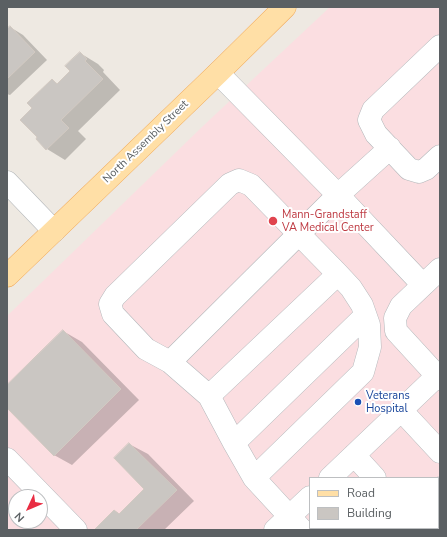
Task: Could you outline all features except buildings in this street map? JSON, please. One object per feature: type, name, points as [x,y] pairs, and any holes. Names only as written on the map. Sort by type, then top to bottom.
[{"type":"main road","name":"North Assembly Street","points":[[7,276],[285,7]]},
{"type":"street","points":[[440,46],[373,110],[369,120],[376,134],[409,168],[419,172],[426,169],[440,156]]},
{"type":"street","points":[[218,73],[338,195],[423,285]]},
{"type":"street","points":[[170,362],[338,195],[390,148]]},
{"type":"street","points":[[254,478],[363,372],[370,347],[368,325],[362,305],[351,288],[251,185],[239,180],[230,184],[115,296],[110,304],[113,314],[146,349],[170,362],[209,396],[254,478],[289,525],[309,498]]},
{"type":"street","points":[[7,182],[54,231]]},
{"type":"street","points":[[331,477],[400,410],[438,378],[396,331],[395,318],[400,306],[440,269]]},
{"type":"street","points":[[209,396],[338,274]]},
{"type":"street","points":[[234,444],[365,316]]},
{"type":"street","points":[[400,410],[440,452]]},
{"type":"street","points":[[354,455],[375,477]]},
{"type":"street","points":[[7,459],[76,530]]},
{"type":"shaded area","name":"Mann-Grandstaff VA Medical Center","points":[[330,7],[440,7],[440,530],[7,530],[7,316],[203,126]]},
{"type":"place","name":"Mann-Grandstaff VA Medical Center","points":[[273,221]]},
{"type":"place","name":"Veterans Hospital","points":[[358,402]]}]
